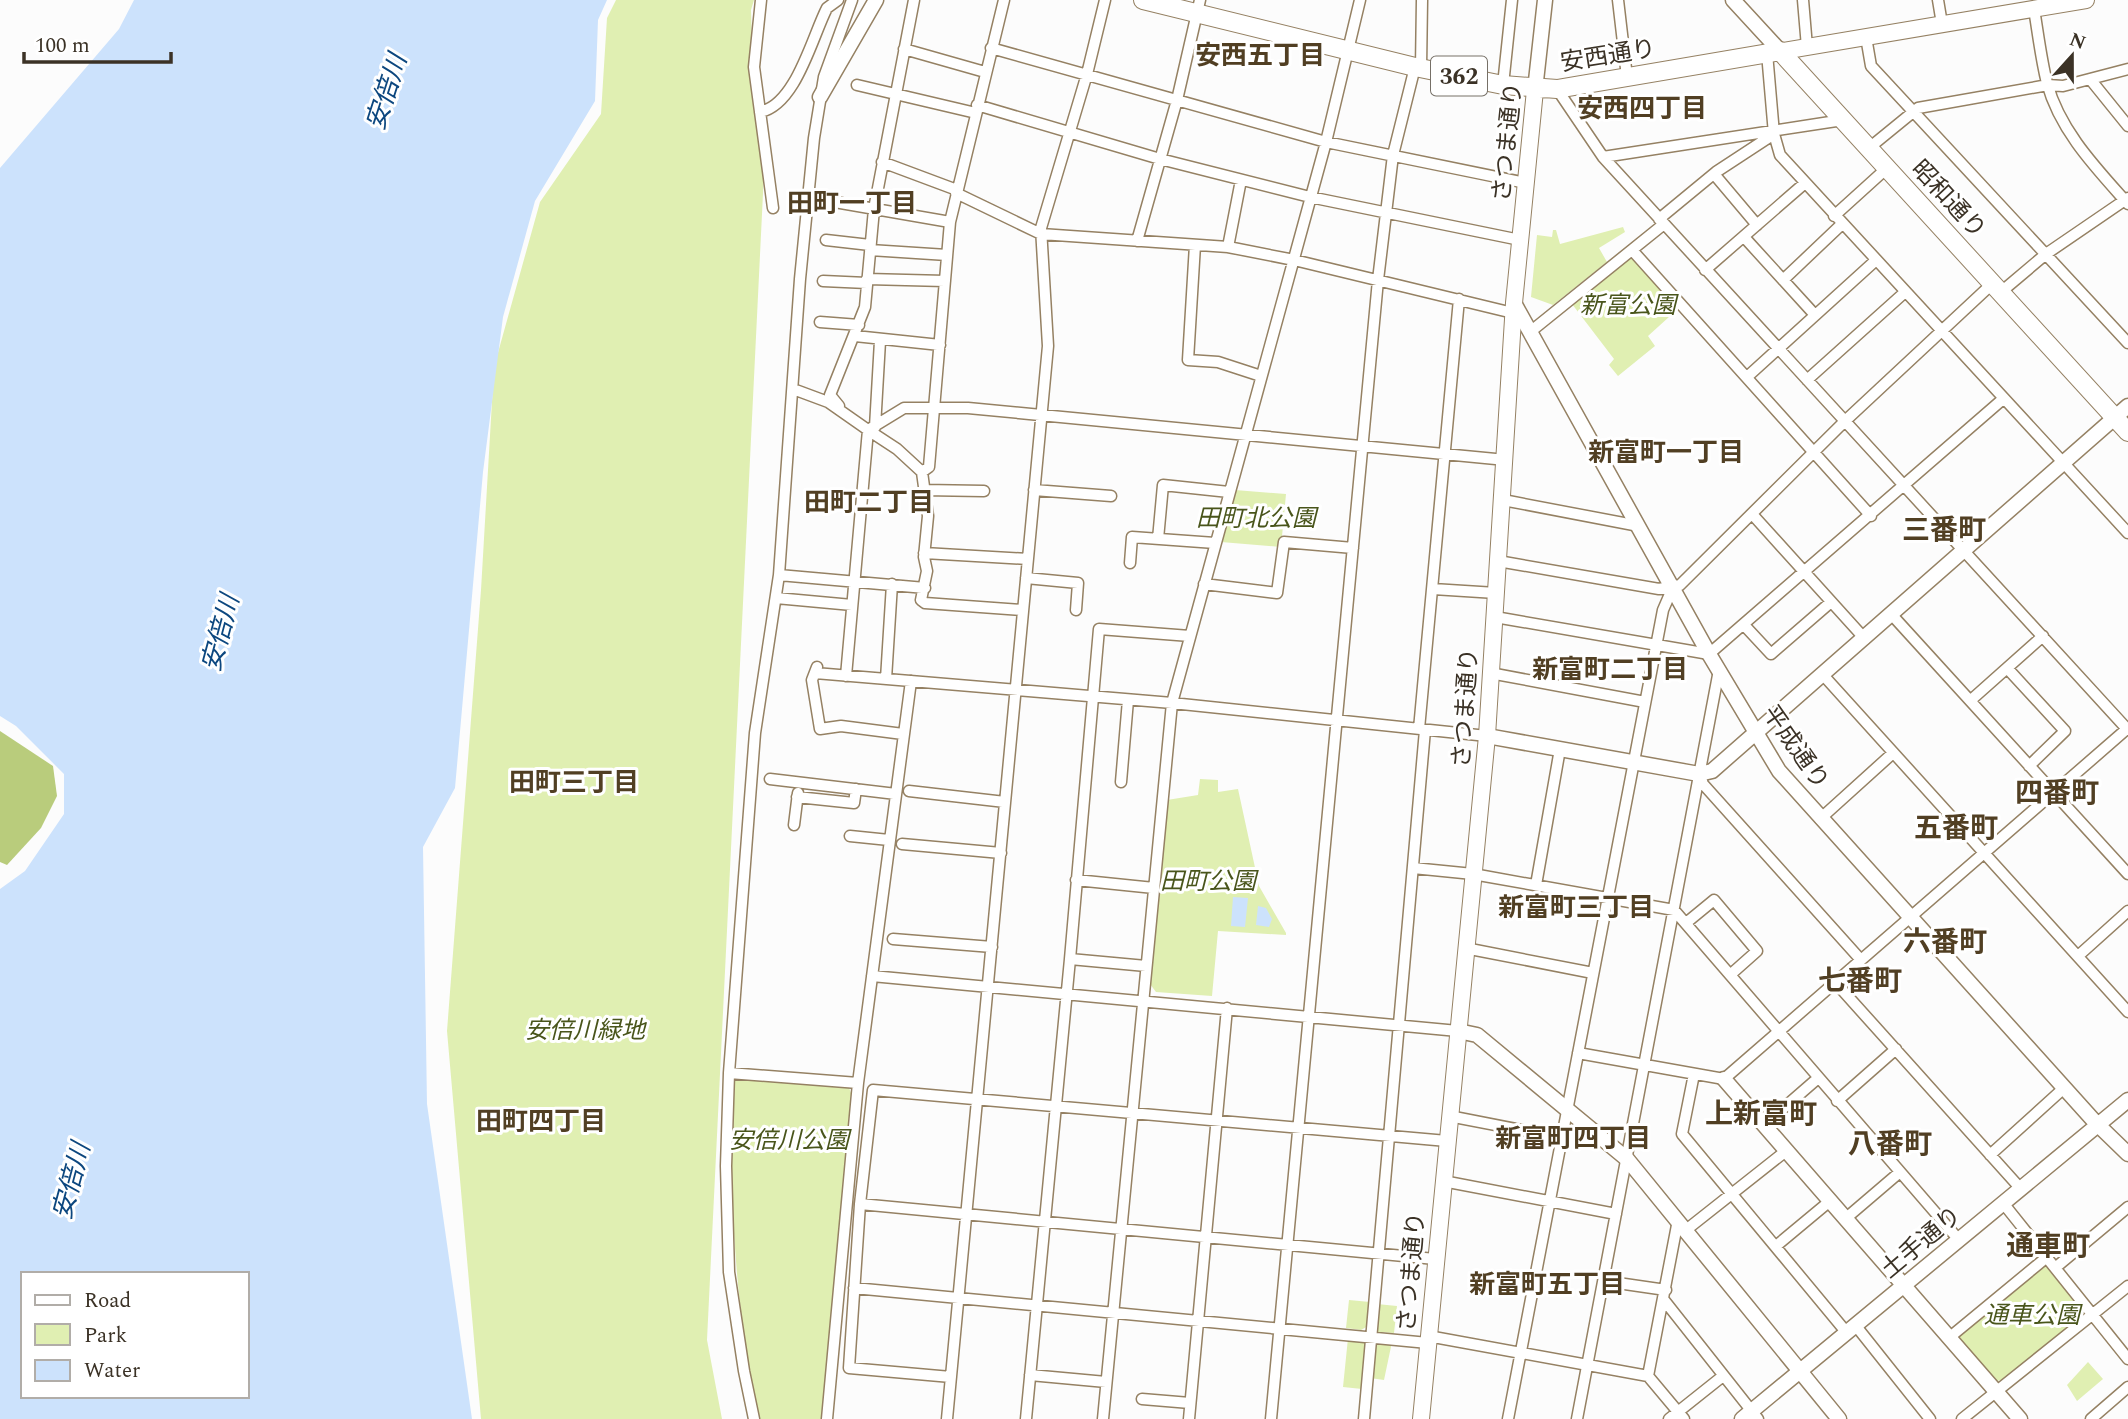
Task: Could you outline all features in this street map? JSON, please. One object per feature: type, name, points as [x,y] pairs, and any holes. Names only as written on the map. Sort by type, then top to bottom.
[{"type":"highway","name":"安西通り","points":[[1143,0],[1199,6],[1349,51],[1535,90]]},
{"type":"highway","name":"昭和通り","points":[[1773,52],[1843,120],[1997,288],[2122,412],[2128,432]]},
{"type":"main road","points":[[1535,90],[1557,89],[2085,0]]},
{"type":"main road","name":"さつま通り","points":[[1420,1419],[1487,736],[1514,308],[1535,90]]},
{"type":"street","points":[[761,0],[754,67],[774,208]]},
{"type":"street","points":[[760,112],[774,108],[788,92],[827,8],[838,0]]},
{"type":"street","points":[[754,1419],[741,1358],[729,1272],[726,1166],[729,1073],[755,733],[779,575],[802,265],[820,97],[832,50],[852,0]]},
{"type":"street","points":[[820,97],[876,0]]},
{"type":"street","points":[[848,417],[830,395],[865,307],[874,209],[914,0]]},
{"type":"street","points":[[922,472],[929,467],[950,222],[1004,0]]},
{"type":"street","points":[[947,1419],[1048,346],[1041,234],[1087,74],[1105,0]]},
{"type":"street","points":[[1103,1419],[1172,703],[1326,142],[1360,0]]},
{"type":"street","points":[[1271,1419],[1385,213],[1393,155],[1418,67],[1422,0]]},
{"type":"street","points":[[1503,85],[1513,0]]},
{"type":"street","name":"さつま通り","points":[[1535,90],[1545,0]]},
{"type":"street","points":[[1618,0],[1627,77]]},
{"type":"street","name":"昭和通り","points":[[1733,0],[1773,52]]},
{"type":"street","points":[[1803,0],[1807,47]]},
{"type":"street","points":[[1938,0],[1942,24]]},
{"type":"street","points":[[1137,241],[1177,100],[1199,6]]},
{"type":"street","points":[[1499,561],[1659,589],[1673,587],[1688,580],[1845,421],[1941,331],[1997,288],[2127,201],[2080,149],[2064,124],[2048,85],[2034,9]]},
{"type":"street","points":[[1866,37],[1871,66],[2128,343]]},
{"type":"street","points":[[991,47],[1326,142],[1526,183]]},
{"type":"street","points":[[904,49],[985,72]]},
{"type":"street","points":[[1773,52],[1774,132],[1780,155],[2128,533]]},
{"type":"street","points":[[1869,148],[1912,111],[2048,85],[2063,86],[2128,69]]},
{"type":"street","points":[[2090,79],[2128,126]]},
{"type":"street","points":[[857,85],[895,95],[976,109],[1070,132],[1160,159],[1310,197],[1520,240]]},
{"type":"street","points":[[1557,89],[1603,157],[2128,729],[1724,1079]]},
{"type":"street","points":[[1603,157],[1843,120]]},
{"type":"street","points":[[1530,332],[1632,250],[1714,174],[1774,132]]},
{"type":"street","points":[[882,162],[957,191],[1041,234],[1228,247],[1459,299],[1514,308]]},
{"type":"street","points":[[1783,280],[1887,168]]},
{"type":"street","points":[[1714,174],[1757,225]]},
{"type":"street","points":[[1228,247],[1241,180]]},
{"type":"street","points":[[1705,270],[1805,183]]},
{"type":"street","points":[[829,201],[950,222]]},
{"type":"street","points":[[1744,237],[1815,315]]},
{"type":"street","points":[[826,240],[947,255]]},
{"type":"street","points":[[1195,245],[1188,360],[1218,362],[1261,376]]},
{"type":"street","points":[[1632,250],[1871,516]]},
{"type":"street","points":[[1747,377],[1875,261]]},
{"type":"street","points":[[823,281],[945,281]]},
{"type":"street","points":[[1807,380],[1905,293]]},
{"type":"street","points":[[1364,1419],[1400,1025],[1433,589],[1459,299]]},
{"type":"street","name":"平成通り","points":[[1514,308],[1530,332],[1709,654],[1779,771],[2099,1126],[2128,1153]]},
{"type":"street","points":[[820,322],[857,330],[880,341],[940,345]]},
{"type":"street","points":[[846,676],[880,341]]},
{"type":"street","points":[[793,389],[828,402],[848,417],[872,429],[922,472],[928,516],[924,553],[927,571],[921,600],[925,603],[1023,610]]},
{"type":"street","points":[[1494,617],[1709,654],[2003,399]]},
{"type":"street","points":[[872,429],[904,408],[934,407],[1506,460]]},
{"type":"street","points":[[903,734],[841,726],[820,729],[812,680],[816,669],[846,676],[1172,703],[1487,736],[1699,774],[1712,771],[1756,736],[2122,412]]},
{"type":"street","points":[[1158,539],[1163,485],[1229,492]]},
{"type":"street","points":[[923,490],[984,491]]},
{"type":"street","points":[[1034,490],[1111,496]]},
{"type":"street","points":[[1503,500],[1639,526]]},
{"type":"street","points":[[1752,514],[1865,639]]},
{"type":"street","points":[[1130,563],[1132,537],[1215,543]]},
{"type":"street","points":[[1204,584],[1277,593],[1284,542],[1353,548]]},
{"type":"street","points":[[924,553],[1028,559]]},
{"type":"street","points":[[779,575],[925,588]]},
{"type":"street","points":[[1026,578],[1078,583],[1076,610]]},
{"type":"street","points":[[886,679],[892,584]]},
{"type":"street","points":[[1508,1419],[1663,610],[1673,587]]},
{"type":"street","points":[[1433,589],[1496,593]]},
{"type":"street","points":[[776,598],[852,605]]},
{"type":"street","points":[[1744,625],[1771,654],[1831,602]]},
{"type":"street","points":[[1892,614],[2128,874]]},
{"type":"street","points":[[1026,1419],[1070,960],[1098,629],[1190,636]]},
{"type":"street","points":[[1970,701],[2043,636]]},
{"type":"street","points":[[2007,668],[2065,731],[2029,765]]},
{"type":"street","points":[[1577,1419],[1719,670]]},
{"type":"street","points":[[1490,673],[1645,702]]},
{"type":"street","points":[[1824,676],[2128,1012]]},
{"type":"street","points":[[827,1419],[858,1083],[911,681]]},
{"type":"street","points":[[1121,782],[1128,700]]},
{"type":"street","points":[[1536,885],[1560,750]]},
{"type":"street","points":[[1820,819],[1893,752]]},
{"type":"street","points":[[1699,774],[1703,784],[1861,960]]},
{"type":"street","points":[[771,779],[896,794]]},
{"type":"street","points":[[794,825],[799,783]]},
{"type":"street","points":[[797,797],[855,803],[856,789]]},
{"type":"street","points":[[909,791],[1005,802]]},
{"type":"street","points":[[850,836],[890,840]]},
{"type":"street","points":[[902,844],[1001,853]]},
{"type":"street","points":[[1413,868],[1473,874],[1674,910],[1817,1079],[1959,1240]]},
{"type":"street","points":[[1076,880],[1154,888]]},
{"type":"street","points":[[1686,923],[1714,900],[1757,951],[1730,975]]},
{"type":"street","points":[[2077,957],[2128,911]]},
{"type":"street","points":[[893,939],[992,947]]},
{"type":"street","points":[[1465,948],[1593,973]]},
{"type":"street","points":[[1070,960],[1146,966]]},
{"type":"street","points":[[872,976],[988,989],[1227,1008],[1477,1035],[1627,1159],[1839,1419]]},
{"type":"street","points":[[1835,982],[2021,1189]]},
{"type":"street","points":[[1189,1419],[1227,1008]]},
{"type":"street","points":[[1836,1101],[1896,1049]]},
{"type":"street","points":[[1578,1053],[1724,1079],[2020,1419]]},
{"type":"street","points":[[729,1073],[858,1083]]},
{"type":"street","points":[[1694,1074],[1682,1134],[1776,1246],[1930,1419]]},
{"type":"street","points":[[1764,1125],[1817,1079]]},
{"type":"street","points":[[1990,1155],[2064,1087]]},
{"type":"street","points":[[951,1377],[849,1368],[860,1204],[873,1090],[1447,1141]]},
{"type":"street","name":"土手通り","points":[[1751,1416],[1851,1329],[2128,1100]]},
{"type":"street","points":[[1450,1115],[1562,1138]]},
{"type":"street","points":[[1648,1377],[1682,1225],[1733,1193],[1786,1151]]},
{"type":"street","points":[[1845,1219],[1900,1172]]},
{"type":"street","points":[[1443,1181],[1616,1214]]},
{"type":"street","points":[[1776,1246],[1830,1201]]},
{"type":"street","points":[[2003,1203],[2128,1359]]},
{"type":"street","points":[[860,1204],[1435,1259]]},
{"type":"street","points":[[2055,1268],[2128,1207]]},
{"type":"street","points":[[1950,1337],[2046,1257]]},
{"type":"street","points":[[1604,1281],[1665,1295],[1751,1416]]},
{"type":"street","points":[[1962,1419],[2128,1286]]},
{"type":"street","points":[[854,1288],[1371,1337],[1428,1340],[1521,1353],[1648,1377],[1677,1417],[1723,1376]]},
{"type":"street","points":[[1031,1375],[1106,1382]]},
{"type":"street","points":[[2091,1419],[2128,1387]]},
{"type":"street","points":[[1142,1399],[1190,1403]]},
{"type":"green space","name":"安倍川緑地","points":[[616,0],[754,0],[751,10],[754,109],[764,173],[707,1340],[722,1419],[481,1419],[447,1031],[481,590],[494,367],[540,202],[601,114],[607,18]]},
{"type":"green space","points":[[1623,227],[1625,232],[1599,248],[1607,262],[1553,305],[1531,297],[1537,235],[1552,237],[1553,230],[1556,230],[1560,244]]},
{"type":"green space","name":"新富公園","points":[[1628,258],[1636,259],[1680,307],[1648,336],[1655,346],[1618,376],[1609,365],[1614,359],[1572,304]]},
{"type":"green space","name":"田町北公園","points":[[1235,490],[1286,494],[1281,547],[1221,542]]},
{"type":"green space","points":[[0,731],[53,766],[57,796],[41,828],[7,865],[0,862]]},
{"type":"green space","name":"田町公園","points":[[1200,779],[1218,780],[1218,792],[1238,789],[1259,886],[1286,935],[1218,931],[1212,996],[1156,992],[1150,984],[1167,800],[1198,795]]},
{"type":"green space","name":"安倍川公園","points":[[732,1077],[848,1085],[851,1093],[823,1419],[759,1419],[744,1334],[735,1249],[731,1163]]},
{"type":"green space","name":"通車公園","points":[[2044,1264],[2085,1314],[2003,1380],[1996,1381],[1958,1336]]},
{"type":"green space","points":[[1349,1300],[1370,1302],[1368,1326],[1361,1330],[1346,1328]]},
{"type":"green space","points":[[1377,1304],[1397,1306],[1394,1333],[1378,1332],[1375,1328]]},
{"type":"green space","points":[[1348,1338],[1364,1339],[1366,1344],[1362,1389],[1343,1387]]},
{"type":"green space","points":[[1377,1341],[1392,1342],[1384,1380],[1370,1378],[1373,1345]]},
{"type":"green space","points":[[2088,1362],[2103,1379],[2077,1401],[2067,1385]]},
{"type":"water","name":"安倍川","points":[[134,0],[607,0],[598,20],[595,101],[535,201],[503,317],[483,472],[455,788],[423,847],[427,1104],[472,1419],[0,1419],[0,889],[25,871],[64,814],[64,774],[16,726],[0,716],[0,168],[119,29]]},
{"type":"water","points":[[1233,897],[1248,898],[1245,927],[1231,926]]},
{"type":"water","points":[[1258,906],[1266,908],[1272,919],[1269,927],[1256,925]]},
{"type":"district","name":"安西五丁目","points":[[1260,55]]},
{"type":"district","name":"安西四丁目","points":[[1642,108]]},
{"type":"district","name":"田町一丁目","points":[[852,203]]},
{"type":"district","name":"新富町一丁目","points":[[1666,452]]},
{"type":"district","name":"田町二丁目","points":[[869,502]]},
{"type":"district","name":"三番町","points":[[1944,529]]},
{"type":"district","name":"新富町二丁目","points":[[1610,669]]},
{"type":"district","name":"田町三丁目","points":[[574,782]]},
{"type":"district","name":"四番町","points":[[2057,792]]},
{"type":"district","name":"五番町","points":[[1956,827]]},
{"type":"district","name":"新富町三丁目","points":[[1576,907]]},
{"type":"district","name":"六番町","points":[[1945,941]]},
{"type":"district","name":"七番町","points":[[1860,980]]},
{"type":"district","name":"上新富町","points":[[1761,1113]]},
{"type":"district","name":"田町四丁目","points":[[541,1121]]},
{"type":"district","name":"新富町四丁目","points":[[1573,1138]]},
{"type":"district","name":"八番町","points":[[1890,1143]]},
{"type":"district","name":"通車町","points":[[2048,1245]]},
{"type":"district","name":"新富町五丁目","points":[[1547,1284]]}]
